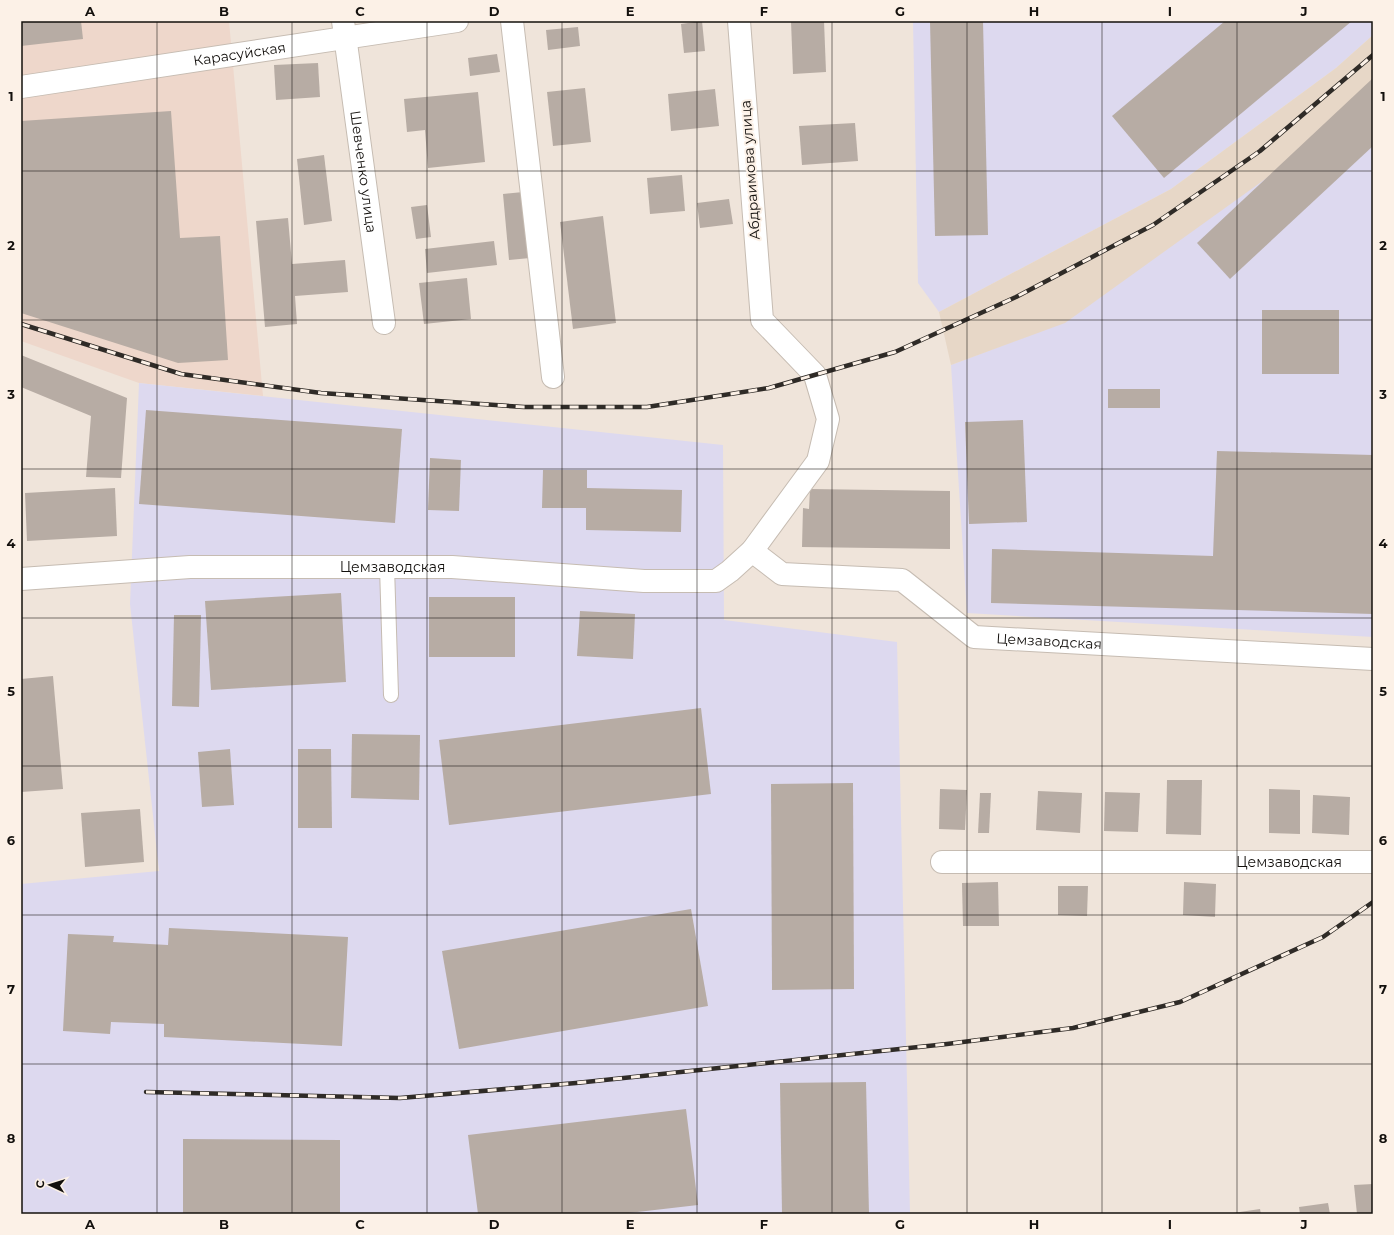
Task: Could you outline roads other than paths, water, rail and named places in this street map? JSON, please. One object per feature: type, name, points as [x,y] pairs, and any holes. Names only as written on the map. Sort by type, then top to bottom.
[{"type":"street","name":"Карасуйская","points":[[21,88],[343,30],[457,21]]},
{"type":"street","points":[[512,21],[553,377]]},
{"type":"street","name":"Абдраимова улица","points":[[739,21],[762,320],[815,375],[828,419]]},
{"type":"street","name":"Шевченко улица","points":[[343,30],[384,323]]},
{"type":"street","name":"Цемзаводская","points":[[21,579],[190,567],[452,566],[644,581],[716,581],[730,571],[752,551],[818,461],[828,419]]},
{"type":"street","name":"Цемзаводская","points":[[752,551],[782,574],[902,580],[974,638],[1373,659]]},
{"type":"street","name":"Цемзаводская","points":[[942,862],[1373,862]]},
{"type":"lane","points":[[387,567],[391,695]]},
{"type":"railway","points":[[21,324],[181,374],[321,393],[524,407],[647,407],[769,388],[895,352],[1016,297],[1153,225],[1260,151],[1373,55]]},
{"type":"railway","points":[[146,1092],[400,1098],[576,1083],[947,1044],[1073,1028],[1180,1002],[1323,937],[1373,902]]}]
